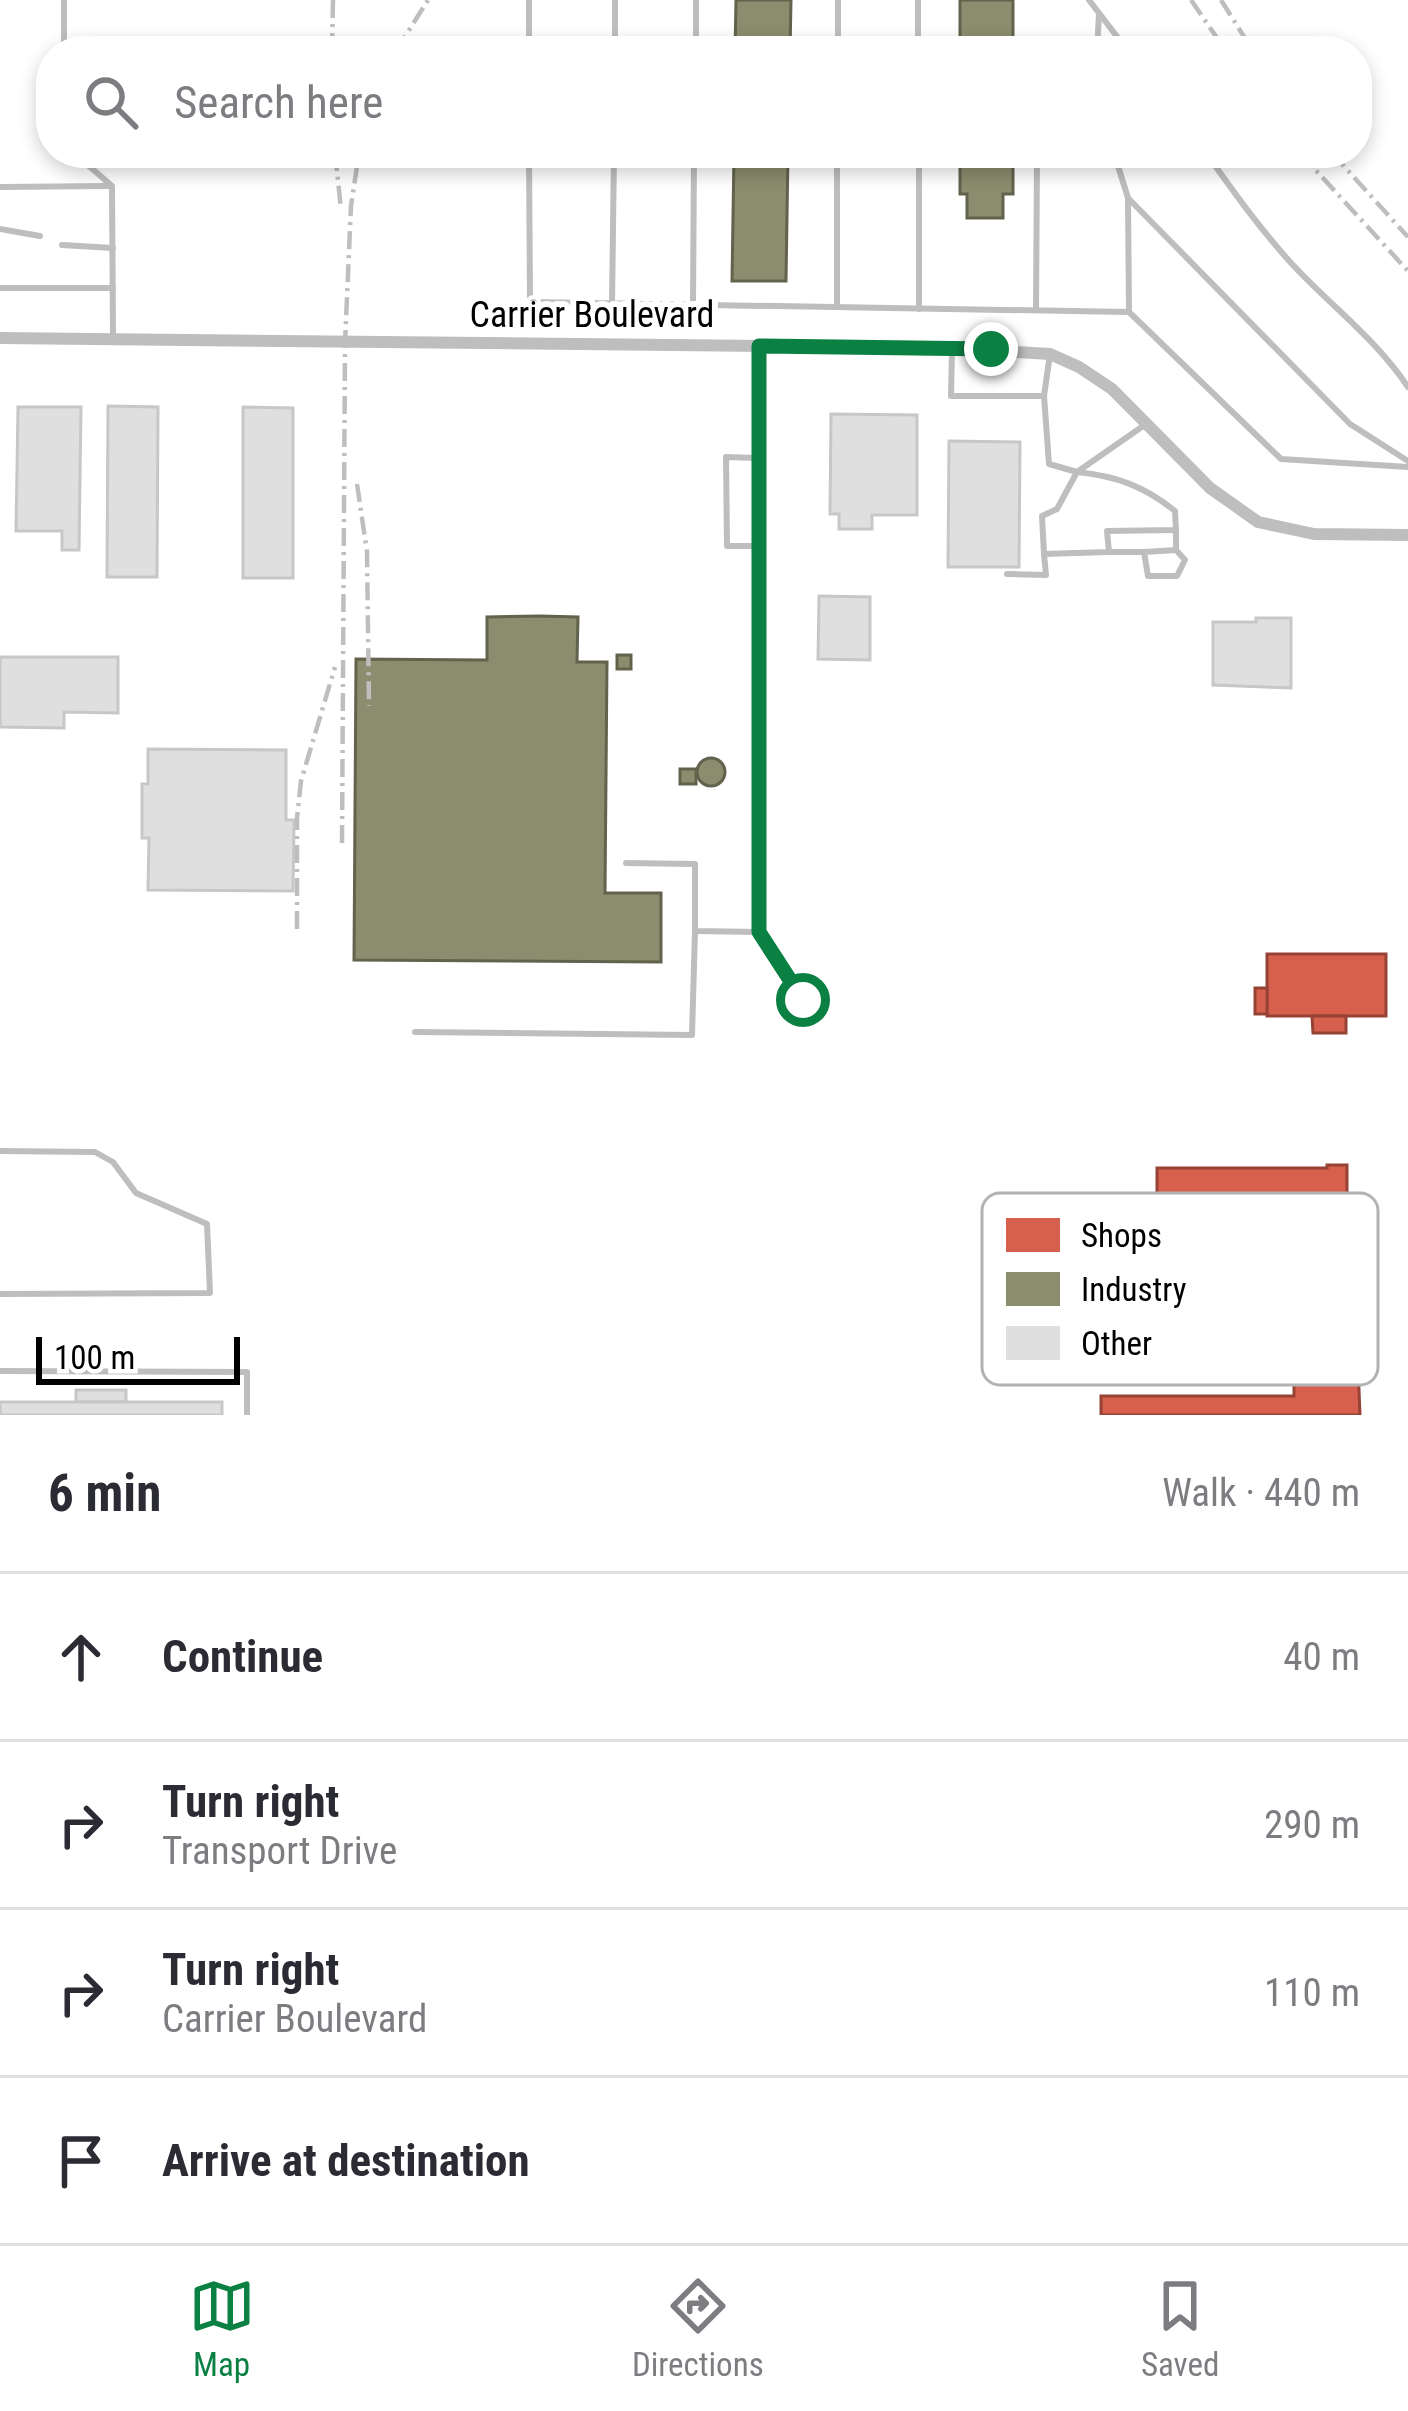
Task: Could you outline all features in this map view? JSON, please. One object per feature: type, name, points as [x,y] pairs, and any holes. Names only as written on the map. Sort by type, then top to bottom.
[{"type":"street","name":"Carrier Boulevard","points":[[0,338],[952,348],[1049,354],[1112,389],[1210,488],[1258,522],[1314,534],[1408,536]]},
{"type":"street","points":[[759,346],[759,932]]},
{"type":"lane","points":[[64,0],[64,36]]},
{"type":"lane","points":[[529,0],[529,36]]},
{"type":"lane","points":[[614,36],[615,0]]},
{"type":"lane","points":[[696,0],[696,36]]},
{"type":"lane","points":[[838,0],[838,36]]},
{"type":"lane","points":[[918,0],[918,36]]},
{"type":"lane","points":[[1089,0],[1116,36]]},
{"type":"lane","points":[[1098,36],[1099,14]]},
{"type":"lane","points":[[91,168],[112,186],[113,340]]},
{"type":"lane","points":[[530,168],[530,302],[1129,312],[1281,459],[1408,464]]},
{"type":"lane","points":[[612,303],[614,168]]},
{"type":"lane","points":[[693,306],[694,168]]},
{"type":"lane","points":[[837,168],[837,308]]},
{"type":"lane","points":[[919,168],[919,309]]},
{"type":"lane","points":[[1036,310],[1037,168]]},
{"type":"lane","points":[[1119,168],[1128,198],[1129,312]]},
{"type":"lane","points":[[1217,168],[1294,266],[1376,345],[1408,387]]},
{"type":"lane","points":[[0,187],[112,186]]},
{"type":"lane","points":[[1128,198],[1350,424],[1408,464]]},
{"type":"lane","points":[[0,229],[40,236]]},
{"type":"lane","points":[[62,245],[113,248]]},
{"type":"lane","points":[[0,288],[113,288]]},
{"type":"lane","points":[[952,348],[951,396],[1044,395]]},
{"type":"lane","points":[[1049,354],[1044,395],[1049,464],[1148,488],[1175,511],[1176,550],[1185,560],[1178,576],[1148,576],[1144,552]]},
{"type":"lane","points":[[1007,574],[1046,575],[1042,516],[1057,509],[1077,472],[1146,424]]},
{"type":"lane","points":[[760,458],[726,458],[727,546],[760,546]]},
{"type":"lane","points":[[1109,552],[1107,531],[1176,530]]},
{"type":"lane","points":[[1044,554],[1176,550]]},
{"type":"lane","points":[[415,1032],[692,1035],[695,864],[626,862]]},
{"type":"lane","points":[[695,931],[759,932],[803,1000]]},
{"type":"lane","points":[[0,1151],[95,1152],[112,1162],[136,1193],[207,1224],[210,1293],[0,1294]]},
{"type":"lane","points":[[0,1371],[247,1372],[247,1415]]},
{"type":"building: Shops","points":[[1267,954],[1386,954],[1386,1016],[1267,1016]]},
{"type":"building: Shops","points":[[1255,988],[1267,988],[1267,1014],[1255,1014]]},
{"type":"building: Shops","points":[[1312,1016],[1346,1016],[1346,1033],[1313,1033]]},
{"type":"building: Shops","points":[[1347,1165],[1347,1193],[1157,1193],[1157,1168]]},
{"type":"building: Shops","points":[[1294,1385],[1359,1385],[1360,1415],[1101,1415],[1101,1396],[1294,1396]]},
{"type":"building: Industry","points":[[736,0],[791,0],[790,36],[735,36]]},
{"type":"building: Industry","points":[[960,0],[1013,0],[1013,36],[960,36]]},
{"type":"building: Industry","points":[[734,168],[788,168],[786,281],[732,281]]},
{"type":"building: Industry","points":[[960,168],[1013,168],[1013,194],[1003,194],[1003,218],[967,218],[967,194],[960,194]]},
{"type":"building: Industry","points":[[487,617],[578,617],[577,662],[607,662],[605,893],[661,893],[661,962],[354,960],[356,659],[487,660]]},
{"type":"building: Industry","points":[[617,655],[631,655],[631,669],[617,669]]},
{"type":"building: Industry","points":[[711,758],[721,762],[725,772],[721,782],[711,786],[701,782],[697,772],[701,762]]},
{"type":"building: Industry","points":[[680,769],[696,769],[696,784],[680,784]]},
{"type":"building: Other","points":[[108,406],[158,407],[157,577],[107,577]]},
{"type":"building: Other","points":[[18,407],[81,407],[79,550],[62,550],[62,531],[16,531]]},
{"type":"building: Other","points":[[243,407],[293,408],[293,578],[243,578]]},
{"type":"building: Other","points":[[831,414],[917,415],[917,515],[872,515],[872,529],[839,529],[839,514],[830,514]]},
{"type":"building: Other","points":[[949,441],[1020,442],[1019,567],[948,567]]},
{"type":"building: Other","points":[[819,596],[870,597],[870,660],[818,659]]},
{"type":"building: Other","points":[[1256,618],[1291,618],[1291,688],[1213,685],[1213,622],[1256,622]]},
{"type":"building: Other","points":[[0,657],[118,657],[118,713],[64,712],[64,728],[0,727]]},
{"type":"building: Other","points":[[148,749],[286,750],[286,820],[294,820],[293,891],[148,890],[149,838],[142,838],[142,784],[148,784]]},
{"type":"building: Other","points":[[76,1390],[126,1390],[126,1402],[76,1402]]},
{"type":"building: Other","points":[[0,1402],[222,1402],[222,1415],[0,1415]]},
{"type":"railway","points":[[332,36],[333,0]]},
{"type":"railway","points":[[405,36],[428,0]]},
{"type":"railway","points":[[1191,0],[1216,36]]},
{"type":"railway","points":[[1221,0],[1244,36]]},
{"type":"railway","points":[[337,168],[341,209]]},
{"type":"railway","points":[[342,843],[345,343],[357,168]]},
{"type":"railway","points":[[1314,168],[1408,271]]},
{"type":"railway","points":[[1346,168],[1408,237]]},
{"type":"railway","points":[[357,484],[367,552],[369,706]]},
{"type":"railway","points":[[297,929],[301,781],[335,667]]},
{"type":"route","points":[[803,1000],[759,932],[759,346],[991,349]]}]
